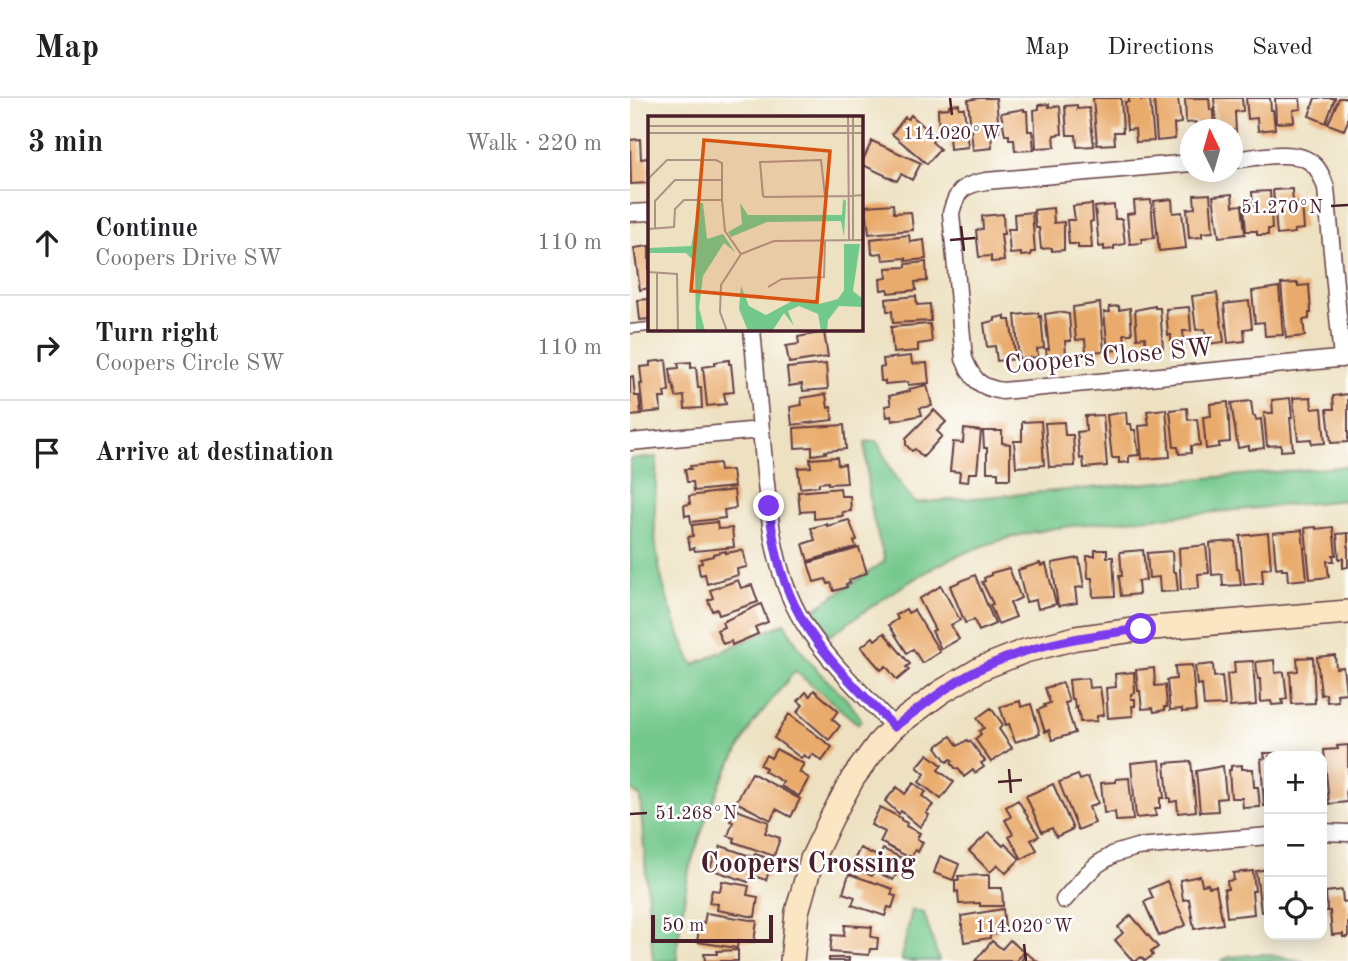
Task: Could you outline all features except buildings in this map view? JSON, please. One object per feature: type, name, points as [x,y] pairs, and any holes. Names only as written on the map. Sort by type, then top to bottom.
[{"type":"street","name":"Coopers Close SW","points":[[1180,164],[986,181],[962,189],[955,199],[951,213],[964,359],[979,384],[1002,391],[1345,358],[1326,188],[1321,174],[1313,163],[1302,156],[1243,159]]},
{"type":"street","points":[[630,213],[648,212]]},
{"type":"street","points":[[752,331],[774,545],[781,572],[794,605],[808,630],[843,673],[894,727]]},
{"type":"street","points":[[630,442],[761,430]]},
{"type":"street","points":[[792,961],[797,912],[812,859],[831,817],[853,778],[878,744],[894,727],[941,692],[982,668],[1025,650],[1076,638],[1141,629],[1348,612]]},
{"type":"street","points":[[1327,832],[1348,833]]},
{"type":"street","points":[[1064,900],[1087,874],[1114,854],[1137,847],[1264,836]]},
{"type":"lane","points":[[630,329],[648,327]]},
{"type":"green space","points":[[877,441],[893,474],[915,503],[1348,466],[1348,500],[1084,524],[1005,539],[938,565],[829,636],[813,610],[885,561],[873,518],[865,442]]},
{"type":"green space","points":[[657,457],[655,522],[658,561],[672,614],[693,665],[784,623],[809,661],[846,699],[861,721],[858,724],[795,671],[753,723],[721,782],[689,869],[677,947],[678,961],[653,961],[640,797],[630,789],[630,459]]},
{"type":"green space","points":[[912,910],[924,913],[939,961],[902,961]]},
{"type":"green space","points":[[1263,954],[1304,961],[1220,961],[1230,957]]},
{"type":"district","name":"Coopers Crossing","points":[[808,862]]},
{"type":"route","points":[[769,506],[781,572],[794,605],[808,630],[843,673],[894,727],[941,692],[982,668],[1025,650],[1076,638],[1141,629]]}]
